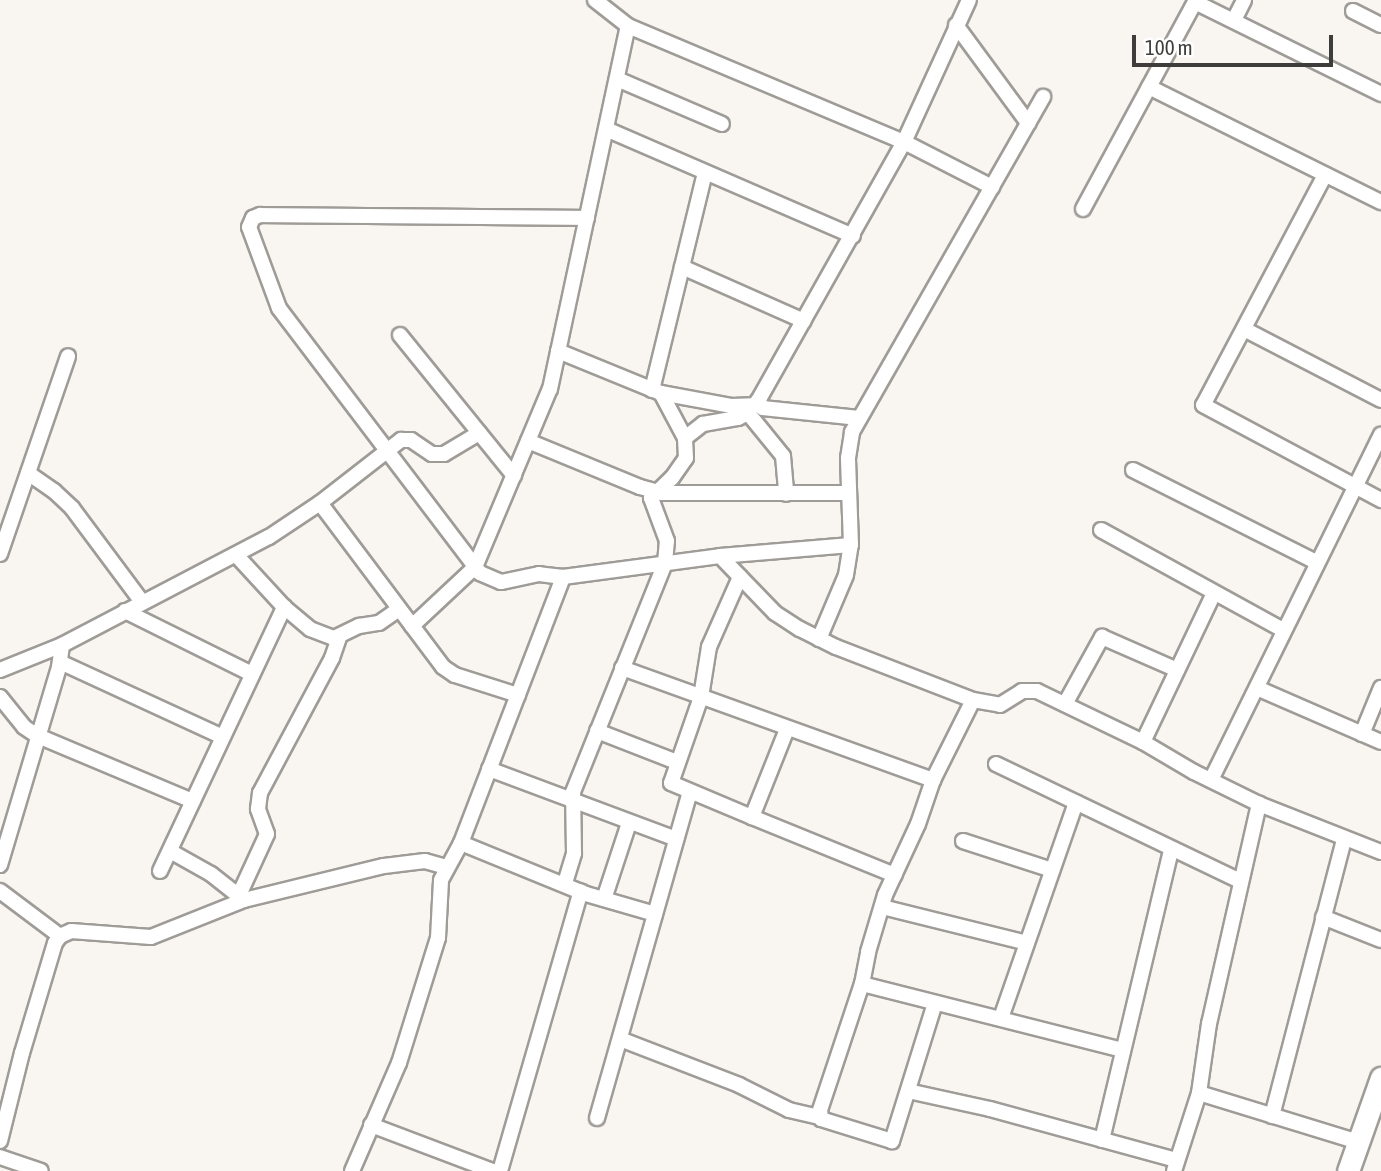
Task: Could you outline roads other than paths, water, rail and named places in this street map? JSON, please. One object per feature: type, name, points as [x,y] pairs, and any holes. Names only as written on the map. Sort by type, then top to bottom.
[{"type":"street","points":[[595,0],[628,26],[904,142],[992,187]]},
{"type":"street","points":[[685,438],[703,424],[753,409],[904,142],[969,0]]},
{"type":"street","points":[[1234,20],[1244,0]]},
{"type":"street","points":[[1083,209],[1192,4],[1202,3],[1381,94]]},
{"type":"street","points":[[1353,11],[1381,25]]},
{"type":"street","points":[[956,25],[1028,123]]},
{"type":"street","points":[[412,626],[475,567],[550,389],[628,26]]},
{"type":"street","points":[[617,79],[722,124]]},
{"type":"street","points":[[1149,87],[1381,202]]},
{"type":"street","points":[[819,639],[846,575],[851,545],[849,445],[859,418],[1043,97]]},
{"type":"street","points":[[606,129],[853,236]]},
{"type":"street","points":[[565,883],[574,853],[571,802],[622,668],[666,564],[667,541],[650,501],[654,492],[672,478],[686,458],[685,438],[657,391],[682,267],[705,172]]},
{"type":"street","points":[[1325,175],[1203,405],[1381,500]]},
{"type":"street","points":[[587,218],[260,215],[253,218],[249,227],[279,307],[475,567],[487,578],[501,582],[539,574],[563,577],[720,556],[851,545]]},
{"type":"street","points":[[682,267],[804,321]]},
{"type":"street","points":[[1244,329],[1381,400]]},
{"type":"street","points":[[400,335],[514,476]]},
{"type":"street","points":[[558,351],[657,391],[753,409],[859,418]]},
{"type":"street","points":[[0,554],[68,356]]},
{"type":"street","points":[[753,409],[783,456],[786,494]]},
{"type":"street","points":[[0,670],[62,645],[142,601],[236,555],[320,503],[405,439],[432,454],[444,454],[479,433]]},
{"type":"street","points":[[1211,780],[1316,562],[1381,435]]},
{"type":"street","points":[[528,442],[654,492],[849,494]]},
{"type":"street","points":[[1133,470],[1316,562]]},
{"type":"street","points":[[28,472],[72,508],[142,601]]},
{"type":"street","points":[[320,503],[448,671],[518,695]]},
{"type":"street","points":[[1101,530],[1283,630]]},
{"type":"street","points":[[236,555],[284,607],[310,629],[339,638]]},
{"type":"street","points":[[720,556],[775,612],[819,639],[973,700],[1000,705],[1022,691],[1030,690],[1143,742],[1259,804],[1344,840],[1381,852]]},
{"type":"street","points":[[352,1171],[399,1063],[439,938],[439,890],[446,867],[461,843],[563,577]]},
{"type":"street","points":[[740,577],[709,648],[701,697],[671,783],[895,875]]},
{"type":"street","points":[[1143,742],[1214,593]]},
{"type":"street","points":[[160,871],[284,607]]},
{"type":"street","points":[[241,897],[268,830],[258,809],[260,793],[332,658],[339,638],[359,626],[379,622],[399,609]]},
{"type":"street","points":[[125,611],[252,674]]},
{"type":"street","points":[[1065,704],[1102,637],[1177,670]]},
{"type":"street","points":[[0,865],[60,662],[62,645]]},
{"type":"street","points":[[60,662],[223,737]]},
{"type":"street","points":[[622,668],[933,780]]},
{"type":"street","points":[[1257,688],[1381,742]]},
{"type":"street","points":[[1363,734],[1381,688]]},
{"type":"street","points":[[0,697],[24,727],[38,736],[193,801]]},
{"type":"street","points":[[819,1117],[862,985],[881,907],[933,780],[973,700]]},
{"type":"street","points":[[752,817],[787,729]]},
{"type":"street","points":[[597,731],[677,762]]},
{"type":"street","points":[[996,764],[1240,881]]},
{"type":"street","points":[[489,769],[571,802],[676,839]]},
{"type":"street","points":[[597,1118],[690,792]]},
{"type":"street","points":[[1001,1018],[1076,803]]},
{"type":"street","points":[[908,1091],[990,1109],[1102,1140],[1175,1166],[1199,1093],[1209,1024],[1259,804]]},
{"type":"street","points":[[604,899],[629,823]]},
{"type":"street","points":[[1272,1116],[1344,840]]},
{"type":"street","points":[[963,841],[1052,870]]},
{"type":"street","points":[[461,843],[581,891],[655,914]]},
{"type":"street","points":[[1102,1140],[1171,850]]},
{"type":"street","points":[[170,851],[211,874],[241,897]]},
{"type":"street","points":[[0,1141],[25,1042],[55,943],[60,936],[71,931],[151,937],[241,897],[405,861],[425,861],[446,867]]},
{"type":"street","points":[[0,891],[60,936]]},
{"type":"street","points":[[500,1171],[581,891]]},
{"type":"street","points":[[881,907],[1027,943]]},
{"type":"street","points":[[1323,917],[1381,940]]},
{"type":"street","points":[[862,985],[1123,1050]]},
{"type":"street","points":[[620,1039],[740,1085],[789,1110],[892,1141],[935,1003]]},
{"type":"street","points":[[1348,1171],[1381,1078]]},
{"type":"street","points":[[1199,1093],[1358,1142]]},
{"type":"street","points":[[371,1125],[493,1171]]},
{"type":"street","points":[[0,1157],[41,1171]]}]
